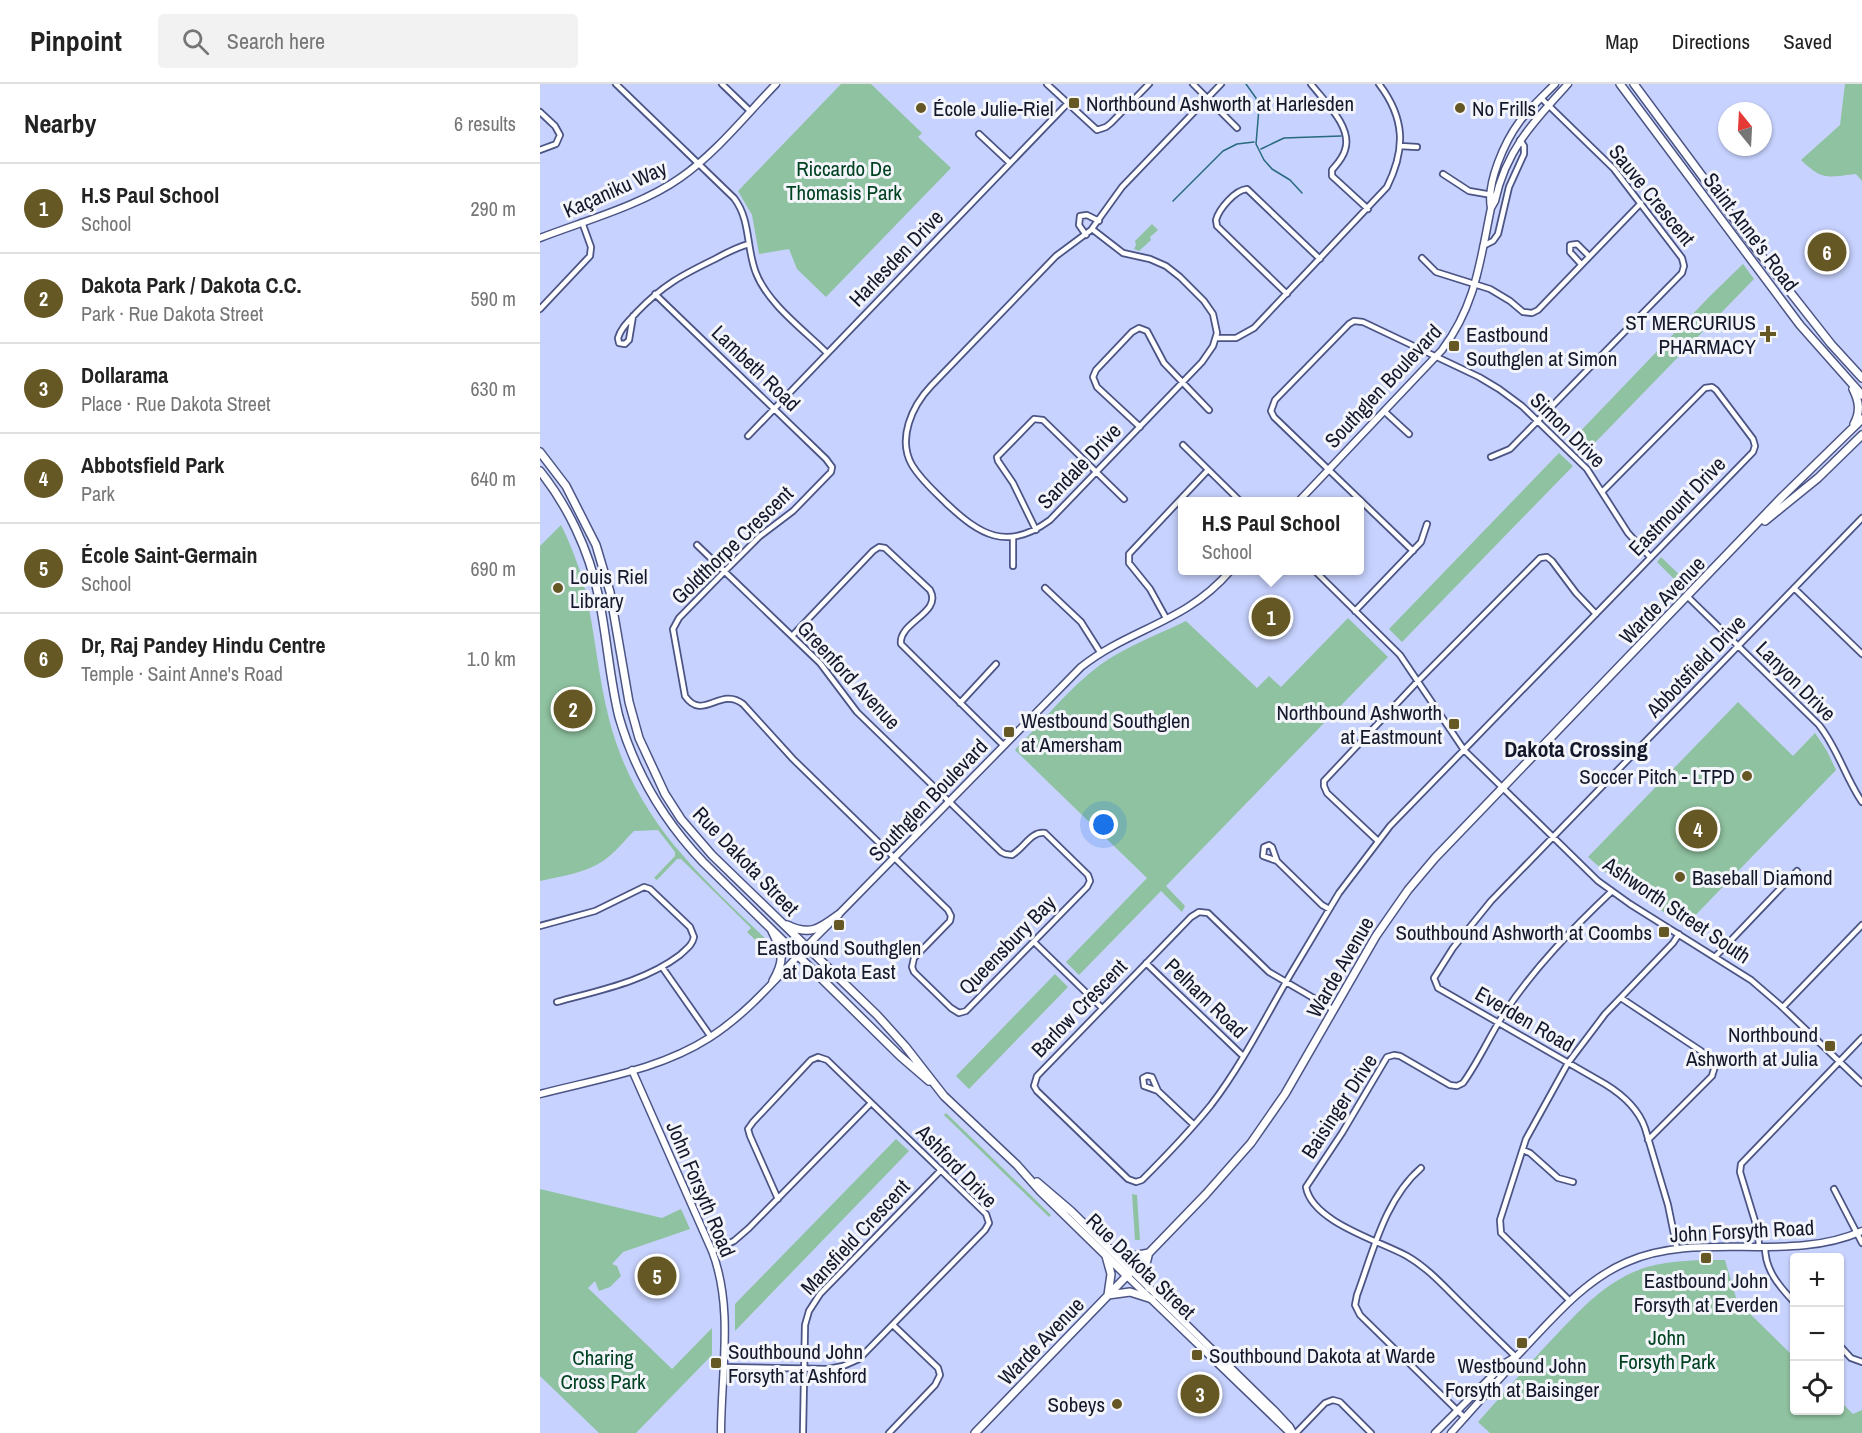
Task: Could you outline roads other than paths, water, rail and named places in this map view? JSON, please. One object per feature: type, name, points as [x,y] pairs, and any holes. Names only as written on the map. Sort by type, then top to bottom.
[{"type":"main road","name":"Saint Anne's Road","points":[[1618,84],[1800,325],[1862,395]]},
{"type":"main road","name":"Saint Anne's Road","points":[[1634,84],[1757,250],[1862,378]]},
{"type":"main road","points":[[1847,434],[1856,422],[1859,408],[1858,400],[1849,381]]},
{"type":"main road","name":"Warde Avenue","points":[[975,1433],[1206,1194],[1251,1143],[1284,1094],[1376,936],[1408,890],[1446,846],[1782,497],[1862,419]]},
{"type":"main road","name":"Warde Avenue","points":[[1751,531],[1818,478],[1861,436]]},
{"type":"main road","name":"Rue Dakota Street","points":[[540,452],[566,486],[596,545],[610,592],[634,722],[642,746],[671,804],[712,855],[877,1015],[936,1086]]},
{"type":"main road","name":"Rue Dakota Street","points":[[540,471],[565,510],[589,562],[599,598],[619,716],[643,778],[660,808],[683,840],[900,1056],[936,1086],[1105,1253],[1130,1273]]},
{"type":"main road","points":[[782,922],[800,931],[810,931],[819,928],[838,915]]},
{"type":"main road","points":[[770,926],[782,955],[781,966],[773,981]]},
{"type":"main road","name":"Rue Dakota Street","points":[[1023,1172],[1071,1211],[1115,1253],[1130,1273]]},
{"type":"main road","points":[[1105,1253],[1111,1274],[1108,1295],[1130,1292],[1152,1299]]},
{"type":"main road","points":[[1115,1253],[1133,1256],[1149,1253],[1144,1272],[1149,1288]]},
{"type":"street","points":[[616,84],[738,203],[746,223],[752,262],[762,287],[773,301],[828,353]]},
{"type":"street","points":[[722,84],[750,111]]},
{"type":"street","name":"Kaçaniku Way","points":[[540,238],[663,189],[699,163],[776,84]]},
{"type":"street","points":[[1047,84],[1093,128],[1099,129],[1111,123],[1149,84]]},
{"type":"street","points":[[1193,84],[1237,128]]},
{"type":"street","name":"Sandale Drive","points":[[1216,338],[1208,355],[1183,382],[1050,520],[1036,530],[1012,537],[986,532],[968,523],[924,481],[913,466],[908,454],[910,419],[919,399],[1056,256],[1092,229],[1122,187],[1221,84]]},
{"type":"street","points":[[1311,84],[1340,123],[1346,138],[1344,153],[1332,170],[1332,176],[1368,209]]},
{"type":"street","points":[[1092,229],[1123,253],[1157,262],[1180,277],[1209,307],[1216,325],[1216,338],[1236,338],[1249,332],[1387,187],[1395,169],[1400,146],[1400,132],[1390,99],[1379,84]]},
{"type":"street","name":"Southglen Boulevard","points":[[1302,497],[1436,357],[1459,325],[1475,285],[1491,208],[1495,173],[1518,124],[1555,84]]},
{"type":"street","name":"Southglen Boulevard","points":[[1493,195],[1520,140],[1535,119],[1568,84]]},
{"type":"street","name":"Sauve Crescent","points":[[1491,457],[1510,449],[1682,273],[1684,266],[1682,258],[1614,169],[1541,98]]},
{"type":"street","name":"Harlesden Drive","points":[[748,436],[1068,103]]},
{"type":"street","points":[[540,112],[555,126],[560,135],[556,144],[540,150]]},
{"type":"street","points":[[979,134],[1010,163]]},
{"type":"street","name":"Southglen Boulevard","points":[[1483,246],[1493,241],[1498,234],[1509,187],[1524,154],[1524,146],[1520,140]]},
{"type":"street","points":[[1400,146],[1417,147]]},
{"type":"street","points":[[1443,174],[1464,188],[1493,195]]},
{"type":"street","points":[[1287,294],[1217,226],[1216,220],[1220,211],[1239,190],[1247,189],[1320,259]]},
{"type":"street","points":[[1422,258],[1436,272],[1490,289],[1523,312],[1532,313],[1536,312],[1641,204]]},
{"type":"street","points":[[1086,235],[1079,225],[1080,216],[1087,215],[1099,221]]},
{"type":"street","points":[[540,309],[590,256],[591,248],[582,222]]},
{"type":"street","points":[[633,316],[629,340],[625,344],[619,343],[618,335],[633,316],[655,294],[680,276],[749,244]]},
{"type":"street","points":[[1581,264],[1569,252],[1570,245],[1576,244],[1589,256]]},
{"type":"street","name":"Lambeth Road","points":[[655,294],[830,462],[832,467]]},
{"type":"street","name":"Simon Drive","points":[[1328,469],[1271,414],[1271,407],[1275,400],[1349,324],[1354,321],[1363,322],[1499,389],[1538,421],[1587,469],[1628,532],[1650,557]]},
{"type":"street","points":[[1140,427],[1095,384],[1093,377],[1096,370],[1132,332],[1142,328],[1150,335],[1164,363],[1209,410]]},
{"type":"street","name":"Eastmount Drive","points":[[1464,750],[1753,452],[1755,446],[1751,436],[1716,390],[1712,387],[1705,388],[1603,491]]},
{"type":"street","points":[[1384,411],[1409,434]]},
{"type":"street","points":[[1036,530],[1013,483],[998,461],[999,453],[1030,422],[1037,418],[1043,420],[1125,499]]},
{"type":"street","points":[[1183,445],[1238,497]]},
{"type":"street","name":"Goldthorpe Crescent","points":[[832,467],[831,472],[793,511],[760,536],[724,571],[674,626],[673,632],[685,696],[690,702],[704,706],[726,697],[738,700],[793,759],[895,858]]},
{"type":"street","points":[[1328,469],[1357,497]]},
{"type":"street","points":[[1183,497],[1208,470]]},
{"type":"street","points":[[1166,618],[1150,589],[1129,563],[1129,554],[1178,502]]},
{"type":"street","points":[[1364,504],[1413,551]]},
{"type":"street","name":"Abbotsfield Drive","points":[[1553,837],[1862,518]]},
{"type":"street","points":[[1355,611],[1421,542],[1427,524]]},
{"type":"street","points":[[1012,537],[1013,566]]},
{"type":"street","name":"Greenford Avenue","points":[[697,545],[826,669],[857,712],[950,802]]},
{"type":"street","points":[[792,636],[873,550],[879,547],[885,548],[930,590],[933,597],[932,604],[903,633],[902,644],[1003,745]]},
{"type":"street","points":[[1378,841],[1327,793],[1324,781],[1418,681],[1540,558],[1547,557],[1552,561],[1576,593],[1596,614]]},
{"type":"street","name":"Southglen Boulevard","points":[[540,1094],[632,1070],[677,1055],[711,1037],[773,981],[1081,667],[1100,652],[1201,598],[1226,575]]},
{"type":"street","name":"Ashworth Street South","points":[[1319,575],[1400,655],[1464,750],[1598,880],[1750,980],[1783,1007],[1862,1083]]},
{"type":"street","points":[[1045,588],[1081,622],[1100,652]]},
{"type":"street","points":[[1794,588],[1862,654]]},
{"type":"street","name":"Lanyon Drive","points":[[1688,597],[1820,725],[1862,802]]},
{"type":"street","points":[[960,703],[996,664]]},
{"type":"street","name":"Barlow Crescent","points":[[1334,1010],[1286,982],[1265,969],[1209,915],[1203,912],[1193,915],[1037,1076],[1034,1084],[1037,1091],[1133,1182],[1144,1179],[1194,1125],[1220,1092],[1243,1056],[1286,982],[1329,909],[1378,841],[1464,750]]},
{"type":"street","name":"Queensbury Bay","points":[[895,858],[949,912],[950,921],[917,955],[912,967],[914,972],[954,1010],[961,1013],[969,1009],[1087,887],[1090,881],[1089,874],[1045,832],[1034,835],[1015,853],[1005,854],[950,802]]},
{"type":"street","name":"Everden Road","points":[[1553,837],[1479,915],[1435,974],[1434,982],[1438,988],[1615,1090],[1629,1102],[1642,1120],[1668,1205],[1677,1248]]},
{"type":"street","points":[[1277,861],[1329,909]]},
{"type":"street","points":[[1715,957],[1797,871]]},
{"type":"street","points":[[540,926],[595,911],[647,887],[690,927],[694,937],[690,946],[662,967],[628,983],[557,1002]]},
{"type":"street","name":"Baisinger Drive","points":[[1516,1357],[1431,1275],[1407,1256],[1351,1232],[1328,1216],[1311,1198],[1306,1190],[1307,1185],[1342,1133],[1387,1057],[1400,1056],[1450,1085],[1460,1085],[1465,1081],[1498,1023],[1541,963],[1612,891]]},
{"type":"street","points":[[1783,1007],[1862,925]]},
{"type":"street","points":[[1570,1301],[1499,1229],[1500,1220],[1531,1129],[1568,1064],[1592,1029],[1679,934]]},
{"type":"street","points":[[1034,942],[1102,1008]]},
{"type":"street","name":"Pelham Road","points":[[1146,963],[1243,1056]]},
{"type":"street","points":[[662,967],[711,1037]]},
{"type":"street","points":[[1621,998],[1697,1048],[1712,1060],[1715,1066],[1712,1076],[1648,1140]]},
{"type":"street","points":[[1790,1298],[1770,1271],[1740,1172],[1741,1164],[1862,1038]]},
{"type":"street","name":"Ashford Drive","points":[[723,1367],[804,1369],[833,1368],[849,1364],[867,1352],[985,1230],[989,1223],[986,1214],[828,1060],[818,1057],[811,1060],[748,1129],[778,1199]]},
{"type":"street","name":"John Forsyth Road","points":[[632,1070],[712,1251],[720,1276],[723,1300],[722,1433]]},
{"type":"street","points":[[1158,1091],[1194,1125]]},
{"type":"street","points":[[712,1251],[742,1235],[871,1103]]},
{"type":"street","points":[[1523,1150],[1530,1153],[1558,1178],[1572,1182]]},
{"type":"street","points":[[1421,1168],[1407,1180],[1376,1242],[1356,1298],[1357,1311],[1465,1418]]},
{"type":"street","name":"Mansfield Crescent","points":[[802,1433],[805,1325],[809,1311],[817,1298],[941,1170]]},
{"type":"street","points":[[1834,1189],[1859,1232],[1862,1243]]},
{"type":"street","name":"John Forsyth Road","points":[[1450,1433],[1510,1367],[1516,1357],[1570,1301],[1593,1281],[1625,1262],[1677,1248],[1821,1244],[1859,1232]]},
{"type":"street","name":"Rue Dakota Street","points":[[1130,1273],[1149,1288],[1276,1412],[1293,1433]]},
{"type":"street","name":"Rue Dakota Street","points":[[1130,1273],[1152,1299],[1293,1433]]},
{"type":"street","points":[[889,1433],[935,1385],[940,1376],[938,1368],[893,1325]]},
{"type":"street","points":[[1844,1352],[1851,1358],[1862,1362]]},
{"type":"street","name":"John Forsyth Road","points":[[1435,1433],[1505,1363],[1516,1357]]},
{"type":"street","points":[[1293,1433],[1325,1403],[1333,1400],[1340,1402],[1371,1433]]},
{"type":"waterway","points":[[1246,84],[1256,98],[1259,108],[1256,144],[1264,160],[1272,169],[1290,180],[1302,193]]},
{"type":"waterway","points":[[1261,149],[1284,138],[1341,136]]},
{"type":"waterway","points":[[1173,201],[1223,151],[1237,144],[1254,142]]},
{"type":"place","name":"Northbound Ashworth at Harlesden","points":[[1074,103]]},
{"type":"place","name":"École Julie-Riel","points":[[921,108]]},
{"type":"place","name":"No Frills","points":[[1460,108]]},
{"type":"place","name":"Dr, Raj Pandey Hindu Centre","points":[[1827,252]]},
{"type":"place","name":"ST MERCURIUS PHARMACY","points":[[1768,334]]},
{"type":"place","name":"Eastbound Southglen at Simon","points":[[1454,346]]},
{"type":"place","name":"Louis Riel Library","points":[[558,588]]},
{"type":"place","name":"H.S Paul School","points":[[1271,617]]},
{"type":"place","name":"Dakota Park / Dakota C.C.","points":[[573,709]]},
{"type":"place","name":"Northbound Ashworth at Eastmount","points":[[1454,724]]},
{"type":"place","name":"Westbound Southglen at Amersham","points":[[1009,732]]},
{"type":"place","name":"Soccer Pitch - LTPD","points":[[1747,776]]},
{"type":"place","name":"Abbotsfield Park","points":[[1698,829]]},
{"type":"place","name":"Baseball Diamond","points":[[1680,877]]},
{"type":"place","name":"Eastbound Southglen at Dakota East","points":[[839,925]]},
{"type":"place","name":"Southbound Ashworth at Coombs","points":[[1664,932]]},
{"type":"place","name":"Northbound Ashworth at Julia","points":[[1830,1046]]},
{"type":"place","name":"Eastbound John Forsyth at Everden","points":[[1706,1258]]},
{"type":"place","name":"École Saint-Germain","points":[[657,1276]]},
{"type":"place","name":"Westbound John Forsyth at Baisinger","points":[[1522,1343]]},
{"type":"place","name":"Southbound Dakota at Warde","points":[[1197,1355]]},
{"type":"place","name":"Southbound John Forsyth at Ashford","points":[[716,1363]]},
{"type":"place","name":"Dollarama","points":[[1200,1394]]},
{"type":"place","name":"Sobeys","points":[[1117,1404]]},
{"type":"district","name":"Dakota Crossing","points":[[1576,749]]},
{"type":"park label","name":"Riccardo De Thomasis Park","points":[[844,180]]},
{"type":"park label","name":"John Forsyth Park","points":[[1667,1349]]},
{"type":"park label","name":"Charing Cross Park","points":[[603,1369]]}]
